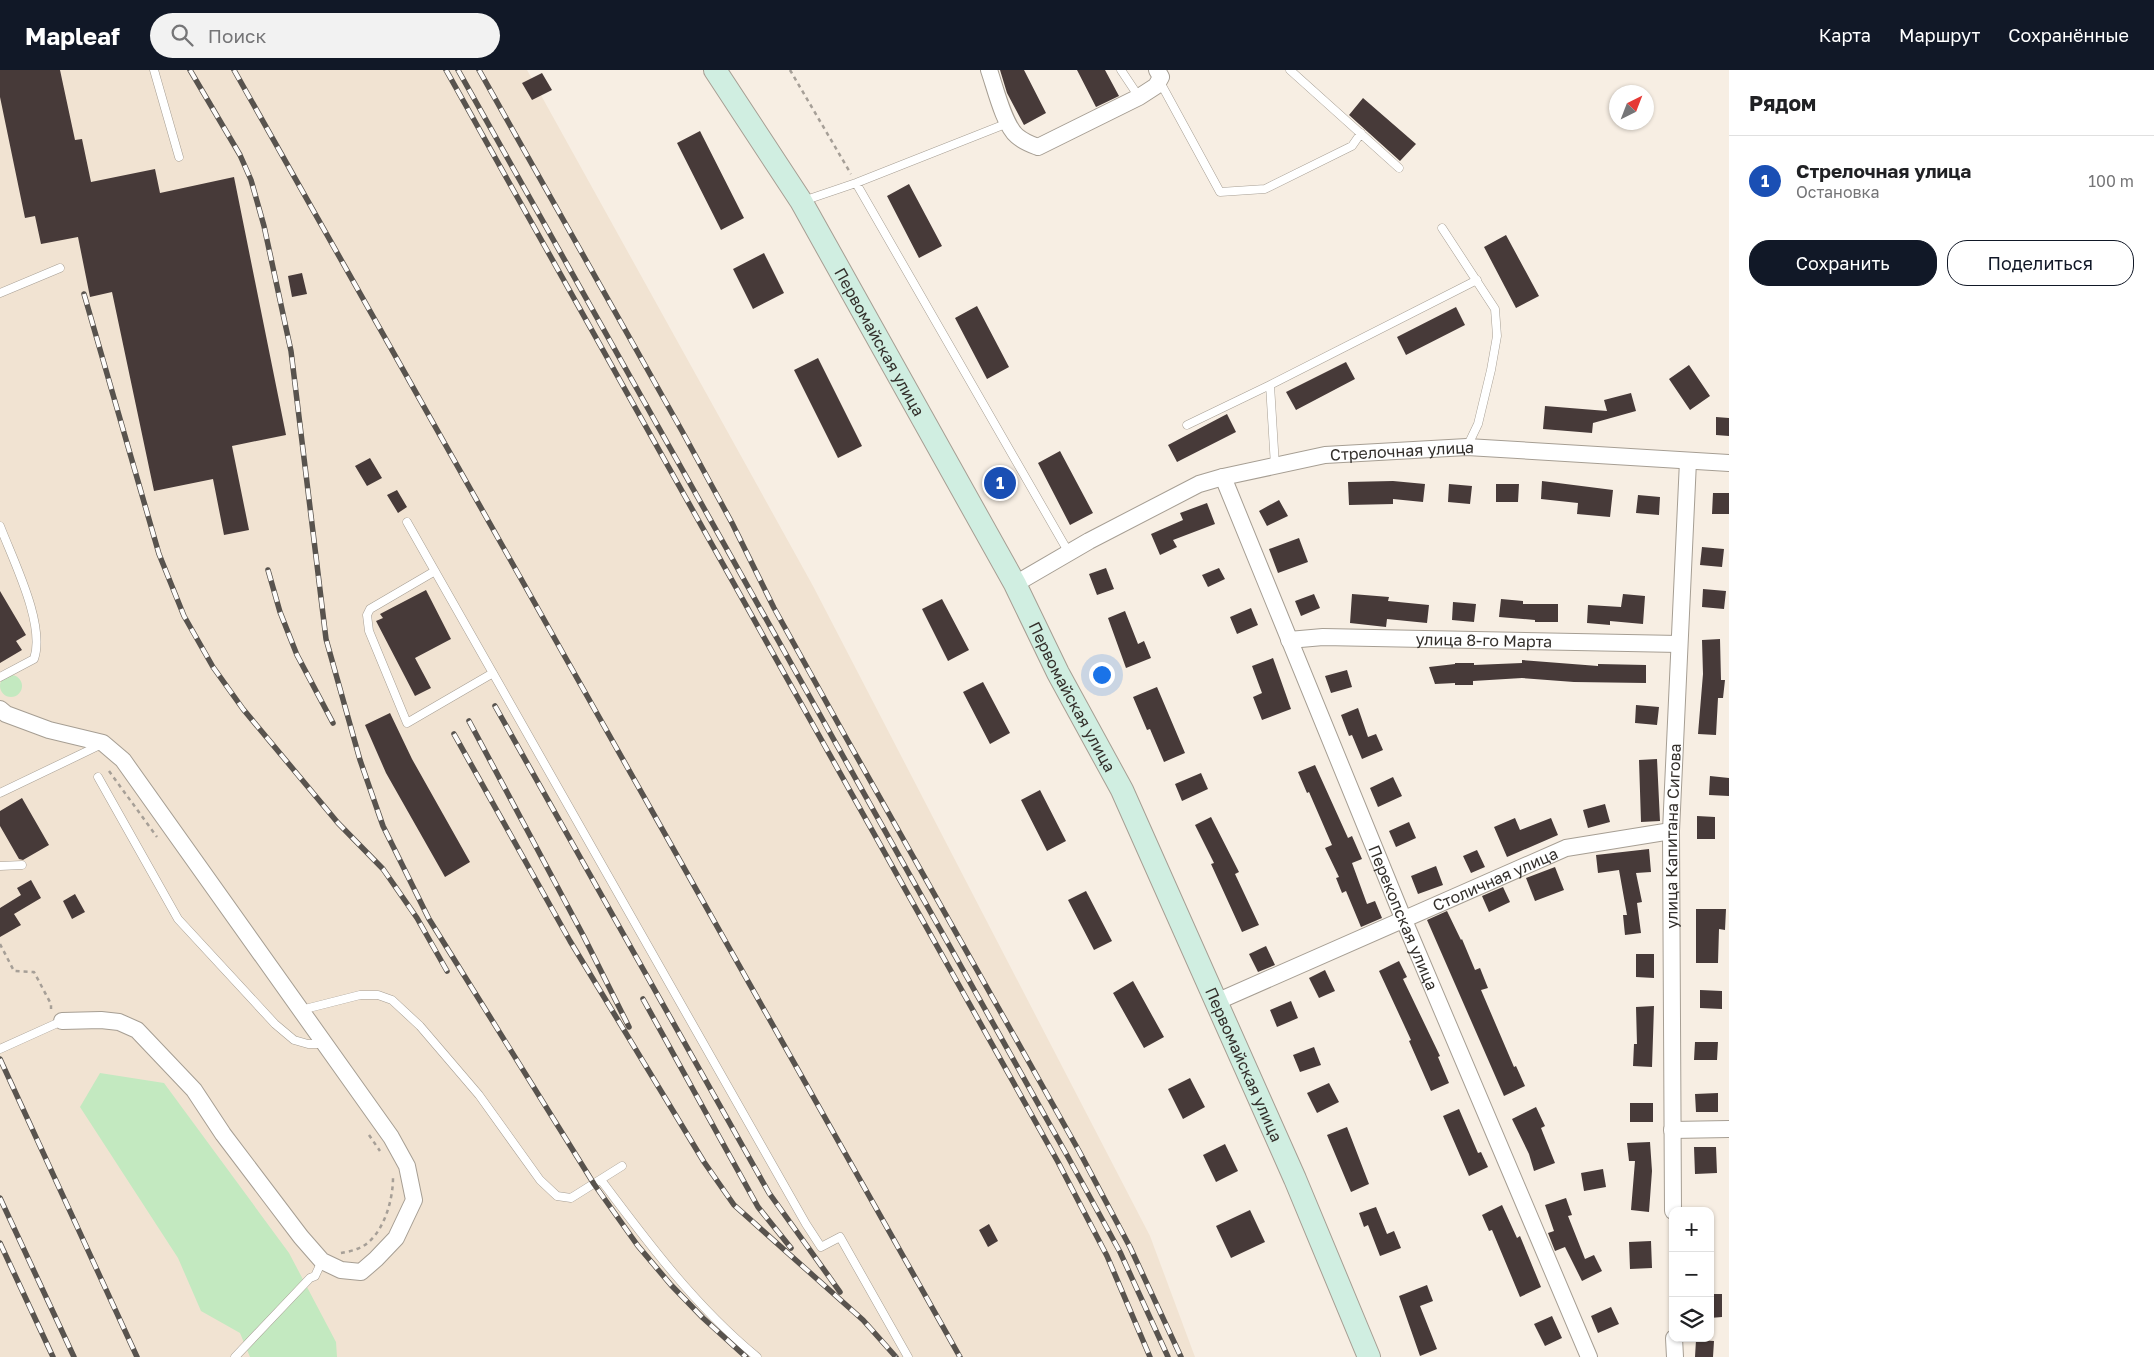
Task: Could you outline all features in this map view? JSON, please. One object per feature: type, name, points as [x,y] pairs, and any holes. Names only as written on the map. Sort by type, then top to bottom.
[{"type":"main road","name":"Первомайская улица","points":[[715,70],[801,201],[1015,584],[1058,672],[1122,790],[1295,1179],[1369,1357]]},
{"type":"street","points":[[989,70],[1008,123],[1015,135],[1026,143],[1038,147],[1139,97],[1158,76]]},
{"type":"street","name":"Стрелочная улица","points":[[1015,584],[1068,553],[1199,484],[1325,455],[1467,447],[1729,463]]},
{"type":"street","name":"улица Капитана Сигова","points":[[1673,1207],[1671,831],[1688,461]]},
{"type":"street","name":"Перекопская улица","points":[[1223,477],[1403,918],[1589,1357]]},
{"type":"street","name":"улица 8-го Марта","points":[[1289,640],[1323,637],[1679,644]]},
{"type":"street","points":[[0,709],[6,714],[49,730],[103,743],[123,760],[301,1010],[323,1044],[391,1137],[407,1166],[414,1200],[396,1238],[361,1272],[341,1270],[322,1261],[301,1237],[223,1134],[194,1090],[137,1030],[119,1022],[62,1021]]},
{"type":"street","name":"Столичная улица","points":[[1216,1002],[1403,918],[1566,848],[1671,831]]},
{"type":"street","points":[[1672,1130],[1729,1129]]},
{"type":"street","points":[[1674,1342],[1675,1357]]},
{"type":"lane","points":[[154,70],[179,157]]},
{"type":"lane","points":[[1121,70],[1139,97]]},
{"type":"lane","points":[[1290,70],[1399,168]]},
{"type":"lane","points":[[1158,76],[1220,192],[1265,190],[1352,146],[1360,133]]},
{"type":"lane","points":[[801,201],[856,183],[1008,123]]},
{"type":"lane","points":[[856,183],[1068,553]]},
{"type":"lane","points":[[1442,228],[1495,309],[1497,336],[1478,424],[1467,447]]},
{"type":"lane","points":[[0,293],[60,268]]},
{"type":"lane","points":[[1188,425],[1477,280]]},
{"type":"lane","points":[[1270,385],[1274,466]]},
{"type":"lane","points":[[407,522],[806,1224],[821,1247],[840,1237],[908,1357]]},
{"type":"lane","points":[[0,526],[34,615],[38,649],[34,659],[0,677]]},
{"type":"lane","points":[[435,571],[370,609],[367,615],[369,630],[407,723],[493,673]]},
{"type":"lane","points":[[0,793],[103,743]]},
{"type":"lane","points":[[98,777],[178,919],[288,1035],[294,1040],[301,1042],[323,1044]]},
{"type":"lane","points":[[0,866],[22,865]]},
{"type":"lane","points":[[301,1010],[360,995],[378,995],[392,1000],[420,1026],[479,1095],[540,1180],[557,1196],[571,1198],[622,1166]]},
{"type":"lane","points":[[0,1049],[62,1021]]},
{"type":"lane","points":[[601,1180],[650,1247],[726,1332],[758,1357]]},
{"type":"lane","points":[[235,1357],[310,1278],[315,1276],[322,1261]]},
{"type":"path","points":[[790,70],[856,183]]},
{"type":"path","points":[[0,944],[14,971],[34,972],[51,1004]]},
{"type":"shaded area","points":[[0,70],[527,70],[813,586],[1150,1236],[1195,1357],[0,1357]]},
{"type":"green space","points":[[11,675],[19,678],[22,686],[19,694],[11,697],[3,694],[0,686],[3,678]]},
{"type":"green space","points":[[100,1073],[164,1083],[289,1253],[336,1342],[337,1357],[250,1357],[240,1333],[201,1311],[178,1258],[80,1107]]},
{"type":"building","points":[[0,70],[60,70],[75,140],[82,139],[91,182],[155,169],[160,193],[234,177],[286,435],[232,446],[249,530],[224,535],[213,479],[154,491],[112,292],[90,297],[78,237],[41,244],[35,216],[25,218],[0,97]]},
{"type":"building","points":[[1000,70],[1024,70],[1046,113],[1024,125],[1007,93]]},
{"type":"building","points":[[1077,70],[1105,70],[1119,96],[1096,107]]},
{"type":"building","points":[[542,73],[552,90],[532,100],[522,83]]},
{"type":"building","points":[[1363,98],[1416,144],[1400,161],[1349,115]]},
{"type":"building","points":[[700,131],[744,218],[721,230],[677,143]]},
{"type":"building","points":[[909,184],[942,246],[919,258],[887,196]]},
{"type":"building","points":[[1506,235],[1539,296],[1516,308],[1484,247]]},
{"type":"building","points":[[764,253],[784,293],[753,309],[733,269]]},
{"type":"building","points":[[302,273],[307,294],[292,297],[288,276]]},
{"type":"building","points":[[977,306],[1009,367],[987,379],[955,318]]},
{"type":"building","points":[[1456,307],[1465,325],[1406,355],[1397,337]]},
{"type":"building","points":[[818,358],[862,446],[838,458],[794,370]]},
{"type":"building","points":[[1346,362],[1355,379],[1296,410],[1286,392]]},
{"type":"building","points":[[1689,365],[1710,396],[1690,410],[1669,379]]},
{"type":"building","points":[[1631,393],[1636,411],[1593,423],[1592,433],[1543,429],[1545,406],[1607,411],[1604,400]]},
{"type":"building","points":[[1227,414],[1236,432],[1177,462],[1168,445]]},
{"type":"building","points":[[1716,417],[1729,418],[1729,436],[1716,435]]},
{"type":"building","points":[[1060,451],[1093,513],[1070,525],[1038,463]]},
{"type":"building","points":[[370,458],[382,478],[367,486],[355,466]]},
{"type":"building","points":[[1393,481],[1425,484],[1423,502],[1393,499],[1393,504],[1349,505],[1348,482]]},
{"type":"building","points":[[1542,481],[1613,490],[1610,517],[1577,514],[1578,503],[1541,499]]},
{"type":"building","points":[[1449,484],[1472,486],[1470,504],[1448,502]]},
{"type":"building","points":[[1496,484],[1519,484],[1518,502],[1496,502]]},
{"type":"building","points":[[397,490],[407,507],[398,513],[387,495]]},
{"type":"building","points":[[1713,493],[1729,493],[1729,514],[1712,514]]},
{"type":"building","points":[[1638,495],[1660,497],[1659,515],[1636,513]]},
{"type":"building","points":[[1279,500],[1288,516],[1267,526],[1259,511]]},
{"type":"building","points":[[1207,503],[1215,524],[1173,540],[1177,547],[1160,555],[1151,534],[1183,520],[1180,513]]},
{"type":"building","points":[[1299,538],[1308,562],[1278,573],[1269,549]]},
{"type":"building","points":[[1702,547],[1724,549],[1722,567],[1700,565]]},
{"type":"building","points":[[1106,568],[1114,589],[1097,595],[1089,574]]},
{"type":"building","points":[[1219,568],[1225,579],[1208,587],[1202,575]]},
{"type":"building","points":[[1703,589],[1726,591],[1724,609],[1702,607]]},
{"type":"building","points":[[426,590],[451,639],[415,658],[431,688],[415,696],[376,621],[383,618],[380,614]]},
{"type":"building","points":[[0,591],[26,635],[16,641],[22,650],[0,663]]},
{"type":"building","points":[[1314,594],[1320,608],[1301,616],[1295,601]]},
{"type":"building","points":[[1352,594],[1389,597],[1388,601],[1429,605],[1427,623],[1387,619],[1386,627],[1350,623]]},
{"type":"building","points":[[1623,594],[1645,596],[1643,624],[1610,621],[1610,625],[1587,623],[1588,605],[1621,607]]},
{"type":"building","points":[[942,599],[969,650],[948,661],[922,609]]},
{"type":"building","points":[[1501,599],[1523,601],[1523,604],[1558,604],[1558,622],[1535,622],[1535,620],[1499,617]]},
{"type":"building","points":[[1453,602],[1476,604],[1474,622],[1452,620]]},
{"type":"building","points":[[1251,608],[1258,625],[1237,634],[1230,617]]},
{"type":"building","points":[[1125,611],[1138,644],[1144,641],[1151,658],[1126,668],[1108,618]]},
{"type":"building","points":[[1720,639],[1721,680],[1725,680],[1723,698],[1718,698],[1716,735],[1698,734],[1703,674],[1702,640]]},
{"type":"building","points":[[1273,658],[1291,709],[1262,720],[1253,697],[1262,693],[1252,666]]},
{"type":"building","points":[[1522,660],[1598,666],[1598,664],[1646,665],[1646,683],[1574,682],[1522,678],[1473,681],[1473,685],[1455,685],[1455,683],[1435,684],[1429,667],[1455,663],[1474,663],[1474,665],[1522,663]]},
{"type":"building","points":[[1347,670],[1352,687],[1331,693],[1325,676]]},
{"type":"building","points":[[983,682],[1010,733],[990,744],[963,692]]},
{"type":"building","points":[[1157,687],[1185,753],[1164,762],[1150,729],[1147,730],[1133,697]]},
{"type":"building","points":[[1636,705],[1659,707],[1657,725],[1635,723]]},
{"type":"building","points":[[1358,708],[1368,737],[1376,734],[1383,750],[1362,759],[1352,735],[1349,736],[1341,715]]},
{"type":"building","points":[[390,713],[412,759],[470,862],[445,877],[386,773],[365,725]]},
{"type":"building","points":[[1657,759],[1660,821],[1641,822],[1639,760]]},
{"type":"building","points":[[1315,765],[1348,838],[1352,836],[1362,859],[1352,863],[1367,904],[1375,901],[1382,918],[1361,927],[1346,891],[1342,893],[1336,878],[1339,877],[1325,848],[1332,845],[1309,792],[1307,793],[1298,772]]},
{"type":"building","points":[[1201,773],[1208,789],[1182,801],[1175,784]]},
{"type":"building","points":[[1710,776],[1729,778],[1729,796],[1709,795]]},
{"type":"building","points":[[1393,777],[1402,796],[1378,807],[1370,788]]},
{"type":"building","points":[[1040,790],[1066,841],[1047,851],[1021,800]]},
{"type":"building","points":[[22,798],[49,845],[23,860],[19,859],[0,826],[0,811]]},
{"type":"building","points":[[1605,804],[1610,822],[1588,828],[1583,810]]},
{"type":"building","points":[[1697,816],[1715,817],[1715,839],[1697,839]]},
{"type":"building","points":[[1211,817],[1239,872],[1235,874],[1259,925],[1242,932],[1211,864],[1214,863],[1195,825]]},
{"type":"building","points":[[1515,818],[1520,830],[1551,818],[1558,835],[1507,857],[1494,827]]},
{"type":"building","points":[[1409,822],[1416,838],[1396,847],[1389,831]]},
{"type":"building","points":[[1649,849],[1651,872],[1636,873],[1642,902],[1637,903],[1641,933],[1625,935],[1623,915],[1627,915],[1619,870],[1598,873],[1596,855]]},
{"type":"building","points":[[1477,850],[1485,867],[1471,873],[1463,856]]},
{"type":"building","points":[[1436,866],[1443,885],[1418,894],[1411,876]]},
{"type":"building","points":[[1555,867],[1564,890],[1535,901],[1526,878]]},
{"type":"building","points":[[31,880],[41,898],[14,914],[21,925],[0,937],[0,908],[21,895],[17,888]]},
{"type":"building","points":[[1503,887],[1510,902],[1489,912],[1482,896]]},
{"type":"building","points":[[1086,891],[1112,941],[1094,950],[1068,900]]},
{"type":"building","points":[[75,894],[85,912],[72,919],[63,901]]},
{"type":"building","points":[[1696,909],[1726,909],[1725,930],[1719,929],[1718,963],[1696,963]]},
{"type":"building","points":[[1447,911],[1462,939],[1475,970],[1480,968],[1488,988],[1481,990],[1514,1067],[1516,1066],[1525,1086],[1504,1096],[1427,920]]},
{"type":"building","points":[[1266,946],[1275,965],[1258,972],[1249,954]]},
{"type":"building","points":[[1636,954],[1654,954],[1654,978],[1636,977]]},
{"type":"building","points":[[1399,961],[1407,977],[1403,979],[1440,1056],[1438,1057],[1449,1083],[1431,1091],[1409,1041],[1411,1040],[1379,971]]},
{"type":"building","points":[[1325,970],[1335,991],[1319,998],[1309,978]]},
{"type":"building","points":[[1133,981],[1164,1037],[1144,1048],[1113,993]]},
{"type":"building","points":[[1700,990],[1722,991],[1722,1009],[1700,1008]]},
{"type":"building","points":[[1291,1001],[1298,1018],[1277,1027],[1270,1010]]},
{"type":"building","points":[[1654,1006],[1652,1067],[1633,1066],[1634,1044],[1637,1044],[1636,1007]]},
{"type":"building","points":[[1695,1042],[1718,1042],[1717,1060],[1694,1060]]},
{"type":"building","points":[[1314,1047],[1321,1065],[1300,1072],[1293,1055]]},
{"type":"building","points":[[1190,1078],[1205,1107],[1183,1119],[1168,1089]]},
{"type":"building","points":[[1329,1083],[1339,1102],[1317,1113],[1307,1093]]},
{"type":"building","points":[[1718,1093],[1718,1112],[1696,1112],[1695,1094]]},
{"type":"building","points":[[1630,1103],[1653,1103],[1653,1122],[1630,1122]]},
{"type":"building","points":[[1536,1107],[1545,1126],[1541,1128],[1555,1163],[1534,1171],[1529,1154],[1512,1119]]},
{"type":"building","points":[[1459,1109],[1478,1153],[1481,1152],[1488,1167],[1469,1176],[1443,1116]]},
{"type":"building","points":[[1347,1127],[1369,1184],[1351,1192],[1327,1135]]},
{"type":"building","points":[[1650,1142],[1652,1171],[1649,1212],[1631,1210],[1635,1161],[1629,1161],[1627,1143]]},
{"type":"building","points":[[1225,1144],[1238,1171],[1216,1182],[1203,1155]]},
{"type":"building","points":[[1694,1147],[1716,1147],[1717,1173],[1695,1174]]},
{"type":"building","points":[[1603,1169],[1606,1187],[1584,1191],[1581,1173]]},
{"type":"building","points":[[1566,1198],[1572,1215],[1568,1216],[1585,1259],[1594,1255],[1602,1271],[1582,1281],[1565,1247],[1555,1251],[1548,1233],[1554,1231],[1545,1205]]},
{"type":"building","points":[[1502,1205],[1517,1238],[1520,1236],[1541,1287],[1520,1297],[1492,1230],[1489,1231],[1482,1215]]},
{"type":"building","points":[[1376,1207],[1387,1234],[1394,1231],[1401,1248],[1380,1256],[1368,1225],[1364,1227],[1359,1213]]},
{"type":"building","points":[[1250,1210],[1265,1242],[1231,1258],[1216,1226]]},
{"type":"building","points":[[989,1224],[998,1241],[988,1247],[979,1230]]},
{"type":"building","points":[[1651,1241],[1652,1268],[1630,1269],[1629,1242]]},
{"type":"building","points":[[1427,1285],[1433,1301],[1420,1306],[1437,1349],[1420,1356],[1399,1296]]},
{"type":"building","points":[[1714,1294],[1722,1294],[1722,1317],[1714,1318]]},
{"type":"building","points":[[1611,1307],[1619,1324],[1598,1333],[1591,1316]]},
{"type":"building","points":[[1552,1316],[1562,1338],[1545,1346],[1534,1324]]},
{"type":"building","points":[[1696,1342],[1714,1342],[1713,1357],[1695,1357]]},
{"type":"railway","points":[[190,70],[240,155],[251,180],[264,226],[291,351],[326,639],[360,760],[383,826],[429,919],[594,1184],[638,1246],[671,1285],[703,1318],[746,1357]]},
{"type":"railway","points":[[234,70],[960,1357]]},
{"type":"railway","points":[[446,70],[1058,1162],[1107,1256],[1150,1357]]},
{"type":"railway","points":[[458,70],[1068,1157],[1120,1252],[1168,1357]]},
{"type":"railway","points":[[479,70],[682,431],[732,523],[774,608],[1079,1151],[1130,1247],[1181,1357]]},
{"type":"railway","points":[[84,294],[159,554],[184,616],[213,667],[243,709],[338,823],[383,869],[417,918],[447,971]]},
{"type":"railway","points":[[268,570],[280,612],[297,655],[333,723]]},
{"type":"railway","points":[[495,706],[769,1193],[840,1292]]},
{"type":"railway","points":[[469,721],[583,935],[629,1027]]},
{"type":"railway","points":[[454,734],[570,941],[704,1162],[734,1205],[863,1320],[896,1357]]},
{"type":"railway","points":[[643,999],[758,1207],[791,1248]]},
{"type":"railway","points":[[0,1059],[137,1357]]},
{"type":"railway","points":[[0,1198],[74,1357]]},
{"type":"railway","points":[[0,1243],[53,1357]]},
{"type":"place","name":"Стрелочная улица","points":[[1000,483]]}]
